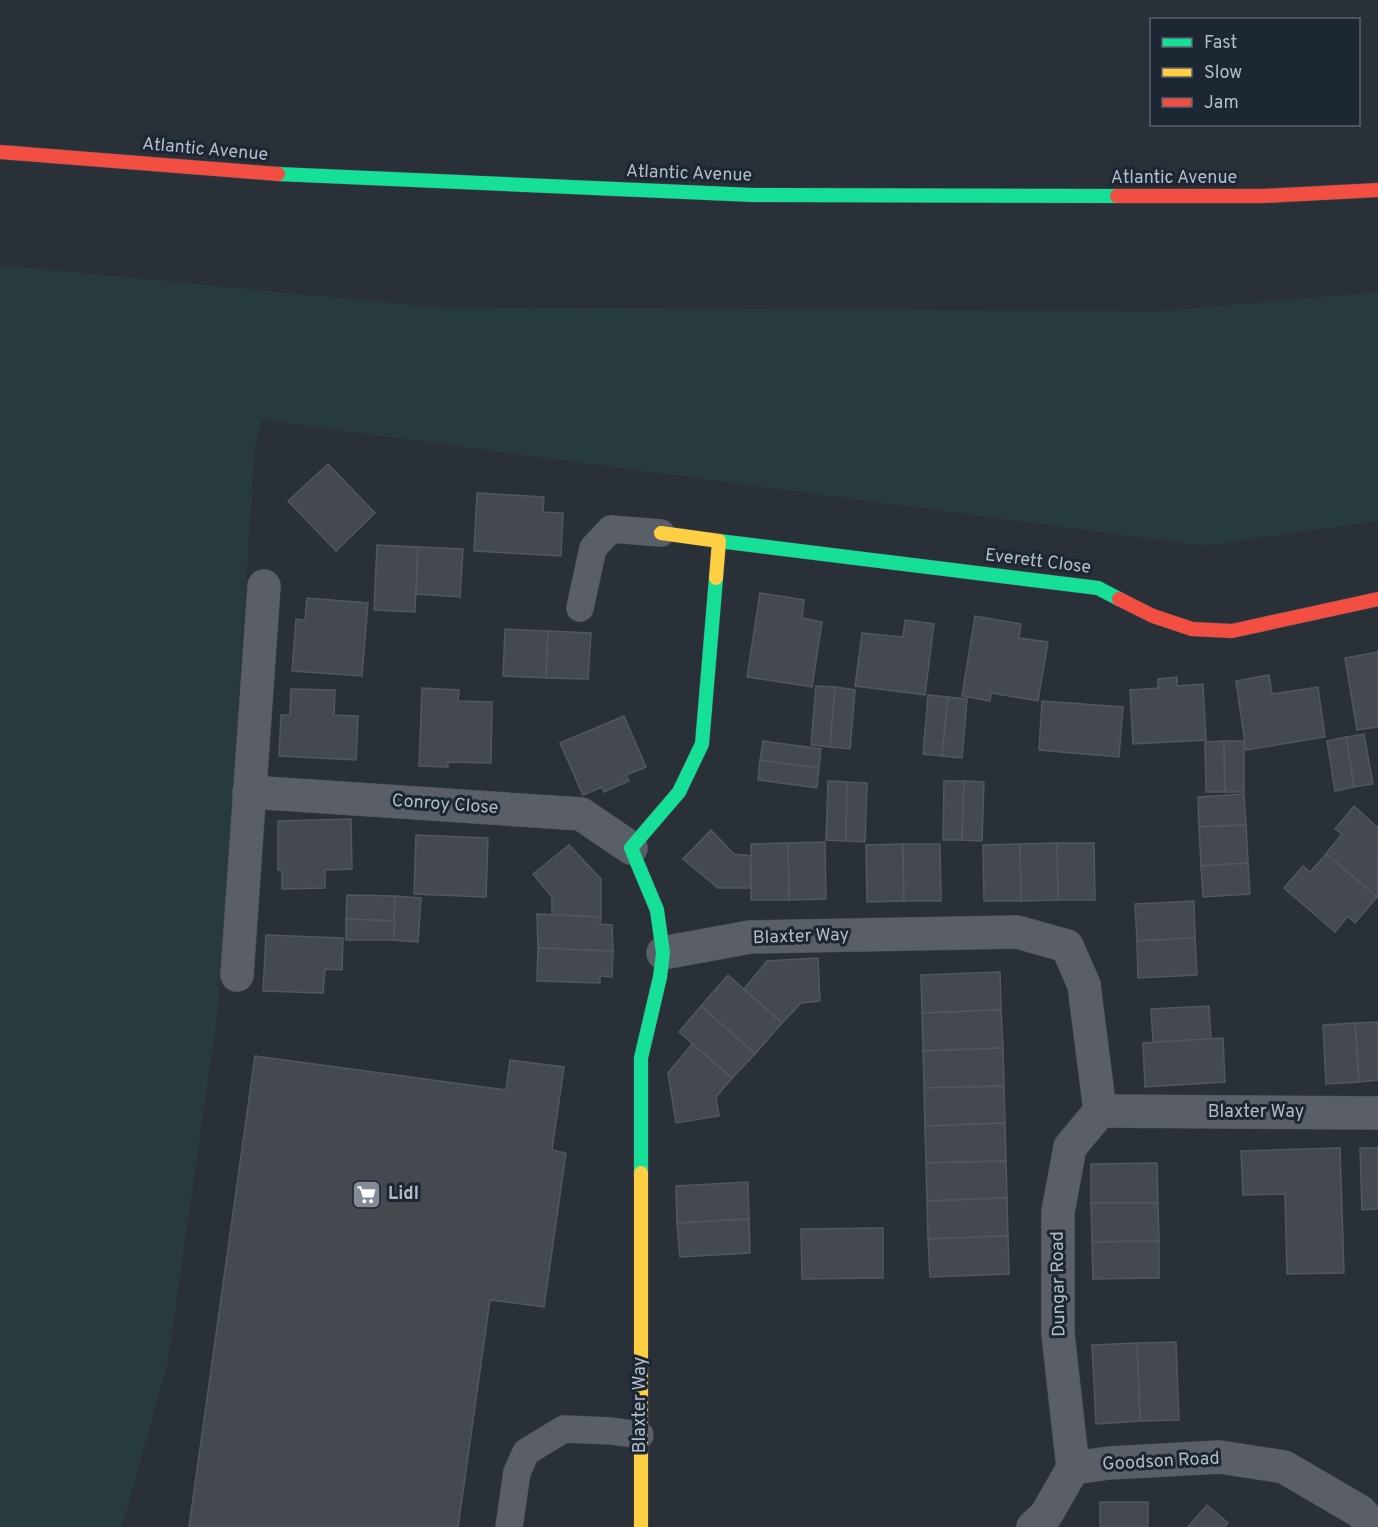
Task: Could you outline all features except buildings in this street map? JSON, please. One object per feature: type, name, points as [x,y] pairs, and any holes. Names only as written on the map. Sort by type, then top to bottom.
[{"type":"street","name":"Atlantic Avenue","points":[[0,152],[295,175],[753,195],[1263,196],[1378,190]]},
{"type":"street","name":"Everett Close","points":[[661,533],[1098,588],[1153,616],[1192,629],[1232,631],[1290,616],[1378,599]]},
{"type":"street","points":[[663,953],[657,910],[631,848],[679,792],[702,744],[719,541]]},
{"type":"street","points":[[237,975],[264,586]]},
{"type":"street","name":"Conroy Close","points":[[249,792],[581,814],[631,848]]},
{"type":"street","name":"Blaxter Way","points":[[641,1527],[641,1059],[660,977],[663,953],[750,937],[1017,932],[1067,946],[1084,985],[1100,1112],[1378,1113]]},
{"type":"street","name":"Dungar Road","points":[[1073,1468],[1058,1334],[1058,1212],[1070,1147],[1100,1112]]},
{"type":"street","name":"Goodson Road","points":[[1073,1468],[1109,1463],[1220,1457],[1284,1467],[1361,1512],[1372,1527]]},
{"type":"street","points":[[1033,1527],[1046,1515],[1073,1468]]},
{"type":"lane","points":[[580,608],[593,548],[611,529],[661,533]]},
{"type":"lane","points":[[509,1527],[518,1472],[526,1452],[564,1429],[640,1435]]},
{"type":"green space","points":[[0,265],[433,307],[1162,311],[1378,292],[1378,521],[1204,546],[262,420],[255,447],[218,1011],[168,1362],[122,1527],[0,1527]]},
{"type":"traffic: fast","points":[[278,174],[753,195],[1117,196]]},
{"type":"traffic: fast","points":[[719,541],[1098,588],[1119,599]]},
{"type":"traffic: fast","points":[[641,1173],[641,1058],[660,977],[663,953],[657,910],[631,848],[679,792],[702,744],[716,578]]},
{"type":"traffic: slow","points":[[661,533],[719,541],[716,578]]},
{"type":"traffic: slow","points":[[641,1173],[641,1527]]},
{"type":"traffic: jam","points":[[0,152],[278,174]]},
{"type":"traffic: jam","points":[[1117,196],[1263,196],[1378,190]]},
{"type":"traffic: jam","points":[[1119,599],[1153,616],[1192,629],[1232,631],[1378,599]]},
{"type":"place","name":"Lidl","points":[[367,1194]]}]
